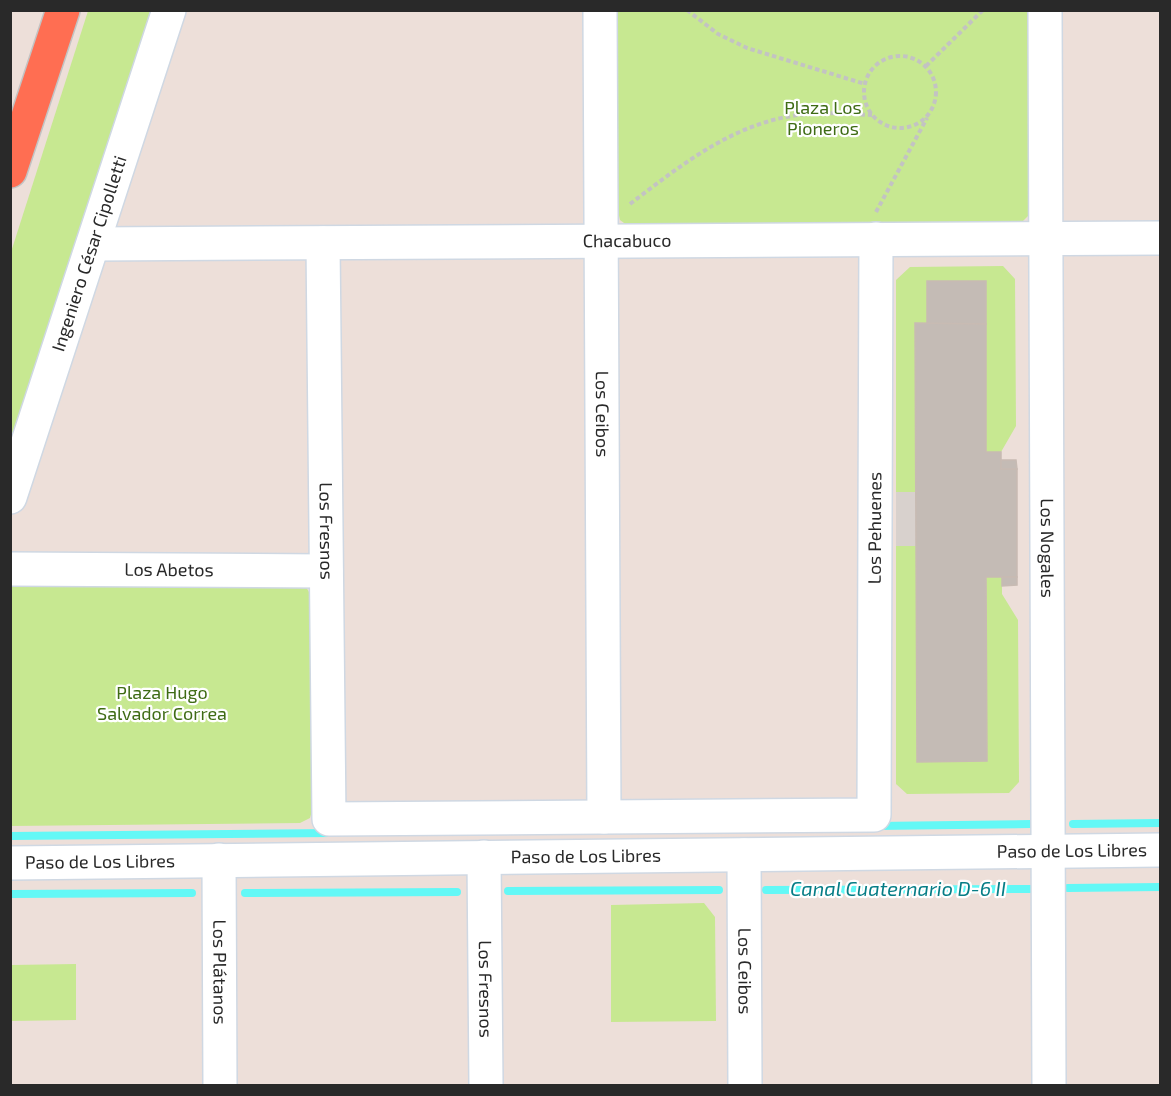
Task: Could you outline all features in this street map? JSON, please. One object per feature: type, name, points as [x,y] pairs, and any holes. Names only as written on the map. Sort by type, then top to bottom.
[{"type":"highway","points":[[10,171],[63,10]]},
{"type":"street","name":"Ingeniero César Cipolletti","points":[[10,497],[169,10]]},
{"type":"street","name":"Los Ceibos","points":[[600,10],[604,817]]},
{"type":"street","name":"Los Nogales","points":[[1045,10],[1049,1086]]},
{"type":"street","name":"Chacabuco","points":[[93,244],[602,241],[875,228],[1046,238],[1161,238]]},
{"type":"street","name":"Los Pehuenes","points":[[604,817],[874,815],[875,228]]},
{"type":"street","name":"Los Fresnos","points":[[323,243],[328,819],[604,817]]},
{"type":"street","name":"Los Abetos","points":[[10,569],[326,571]]},
{"type":"street","name":"Paso de Los Libres","points":[[10,863],[1161,850]]},
{"type":"street","name":"Los Ceibos","points":[[744,855],[746,1086]]},
{"type":"street","name":"Los Fresnos","points":[[484,857],[486,1086]]},
{"type":"street","name":"Los Plátanos","points":[[219,860],[220,1086]]},
{"type":"path","points":[[687,10],[718,34],[747,48],[865,84]]},
{"type":"path","points":[[926,66],[983,10]]},
{"type":"path","points":[[875,228],[933,108],[937,94],[934,79],[920,61],[906,56],[891,56],[877,63],[867,76],[865,84],[865,100],[872,115],[885,125],[908,128],[929,115]]},
{"type":"path","points":[[628,205],[721,140],[749,129],[806,114],[872,115]]},
{"type":"green space","points":[[88,11],[159,11],[11,464],[11,252]]},
{"type":"green space","name":"Plaza Los Pioneros","points":[[616,11],[1028,11],[1028,216],[1020,224],[628,226],[620,220],[618,211]]},
{"type":"green space","points":[[1003,266],[1015,279],[1016,426],[1001,452],[986,452],[927,324],[916,492],[896,492],[896,280],[910,267]]},
{"type":"green space","points":[[896,546],[916,546],[917,762],[987,761],[986,577],[1002,577],[1002,594],[1018,620],[1019,782],[1009,793],[907,794],[896,784]]},
{"type":"green space","name":"Plaza Hugo Salvador Correa","points":[[11,582],[306,587],[312,597],[313,807],[310,818],[300,823],[11,826]]},
{"type":"green space","points":[[704,903],[715,917],[716,1021],[611,1022],[611,905]]},
{"type":"green space","points":[[76,964],[76,1020],[11,1021],[11,965]]},
{"type":"shaded area","points":[[896,492],[916,492],[916,546],[896,546]]},
{"type":"building","points":[[927,281],[986,281],[986,324],[927,324]]},
{"type":"building","points":[[915,323],[986,324],[986,452],[1001,452],[1001,469],[1017,469],[1017,577],[986,577],[987,761],[917,762]]},
{"type":"building","points":[[1001,460],[1016,460],[1017,469],[1001,469]]},
{"type":"building","points":[[1002,577],[1017,577],[1017,585],[1002,586]]},
{"type":"waterway","points":[[1073,824],[1160,823]]},
{"type":"waterway","points":[[876,826],[1031,824]]},
{"type":"waterway","points":[[10,836],[330,833]]},
{"type":"waterway","name":"Canal Cuaternario D-6 II","points":[[1068,888],[1160,887]]},
{"type":"waterway","name":"Canal Cuaternario D-6 II","points":[[766,890],[1030,889]]},
{"type":"waterway","name":"Canal Cuaternario D-6 II","points":[[508,891],[719,890]]},
{"type":"waterway","name":"Canal Cuaternario D-6 II","points":[[245,893],[457,892]]},
{"type":"waterway","name":"Canal Cuaternario D-6 II","points":[[10,894],[192,893]]}]
